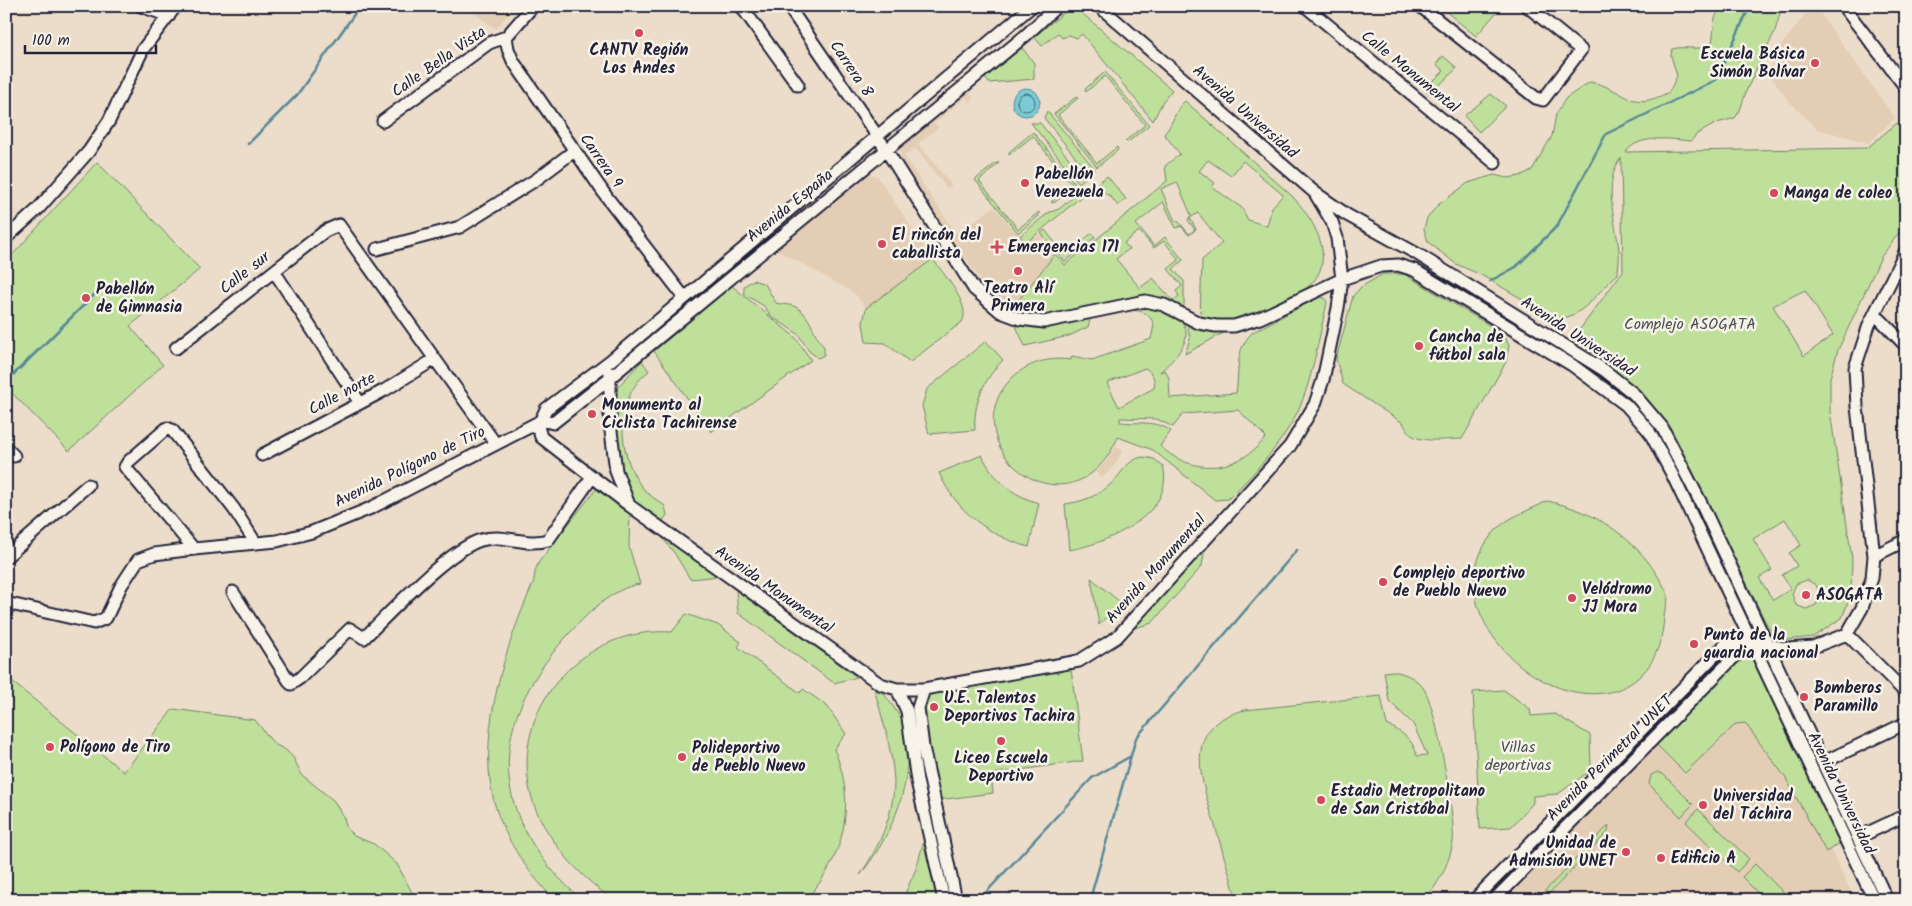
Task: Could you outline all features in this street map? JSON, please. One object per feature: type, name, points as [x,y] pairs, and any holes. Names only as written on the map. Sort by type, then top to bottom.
[{"type":"street","points":[[6,238],[38,209],[89,150],[109,121],[143,49],[173,11],[141,6]]},
{"type":"street","name":"Calle Bella Vista","points":[[383,121],[488,44],[506,37],[533,6]]},
{"type":"street","points":[[741,6],[798,85]]},
{"type":"street","name":"Carrera 8","points":[[788,6],[886,150]]},
{"type":"street","name":"Avenida España","points":[[1032,6],[610,360],[546,409],[539,422],[553,423],[1025,36],[1057,6]]},
{"type":"street","name":"Avenida Universidad","points":[[1099,6],[1314,192],[1604,370],[1634,394],[1650,411],[1674,448],[1770,646],[1887,900]]},
{"type":"street","name":"Calle Monumental","points":[[1305,6],[1496,163]]},
{"type":"street","points":[[1420,6],[1536,98],[1543,100],[1581,50],[1527,6]]},
{"type":"street","points":[[1843,6],[1906,88]]},
{"type":"street","name":"Carrera 9","points":[[506,37],[513,61],[574,151],[606,196],[684,297]]},
{"type":"street","name":"Avenida Universidad","points":[[886,150],[974,289],[993,308],[1020,320],[1052,321],[1145,301],[1161,304],[1203,324],[1234,326],[1256,320],[1342,279],[1382,266],[1398,265],[1414,270],[1572,365],[1626,405],[1649,431],[1659,448],[1874,900]]},
{"type":"street","points":[[377,249],[460,227],[538,179],[574,151]]},
{"type":"street","name":"Avenida Monumental","points":[[539,422],[541,437],[592,477],[878,683],[897,689],[924,689],[1080,661],[1117,637],[1282,456],[1300,432],[1315,404],[1323,380],[1342,279],[1337,238],[1332,222],[1314,192]]},
{"type":"street","name":"Calle sur","points":[[176,348],[326,231],[336,226],[344,228],[360,255],[435,359]]},
{"type":"street","points":[[1474,900],[1618,756],[1726,644],[1750,641],[1788,649],[1812,647],[1847,634],[1862,608],[1872,578],[1874,556],[1859,426],[1855,368],[1875,314],[1906,250]]},
{"type":"street","points":[[274,271],[360,403]]},
{"type":"street","points":[[1875,314],[1906,346]]},
{"type":"street","points":[[435,359],[495,443]]},
{"type":"street","name":"Calle norte","points":[[262,455],[360,403],[435,359]]},
{"type":"street","points":[[610,360],[610,423],[616,471],[630,506]]},
{"type":"street","name":"Avenida Polígono de Tiro","points":[[6,603],[94,623],[106,618],[121,586],[138,560],[154,554],[291,538],[371,508],[539,422]]},
{"type":"street","points":[[194,549],[126,466],[128,462],[167,428],[172,430],[234,509],[255,542]]},
{"type":"street","points":[[233,592],[291,684],[300,678],[350,629],[364,638],[416,588],[465,547],[496,537],[536,544],[548,540],[592,477]]},
{"type":"street","points":[[6,557],[88,484]]},
{"type":"street","points":[[1874,556],[1906,540]]},
{"type":"street","points":[[1847,634],[1906,693]]},
{"type":"street","name":"Avenida Perimetral UNET","points":[[1494,900],[1750,641]]},
{"type":"street","points":[[1896,682],[1906,675]]},
{"type":"street","points":[[897,689],[907,711],[922,804],[944,900]]},
{"type":"street","points":[[924,689],[918,708],[923,747],[956,900]]},
{"type":"street","points":[[1824,762],[1906,723]]},
{"type":"street","points":[[1630,743],[1640,751]]},
{"type":"street","points":[[1618,756],[1627,764]]},
{"type":"street","points":[[922,804],[934,802]]},
{"type":"street","points":[[1859,837],[1906,815]]},
{"type":"shaded area","points":[[464,6],[515,6],[496,29]]},
{"type":"shaded area","name":"Escuela Básica Simón Bolívar","points":[[1812,6],[1815,6],[1895,118],[1869,143],[1817,129],[1789,101],[1769,75],[1776,52]]},
{"type":"shaded area","points":[[969,92],[973,97],[971,103],[966,97],[935,123],[939,127],[918,144],[951,184],[950,188],[946,187],[915,148],[904,156],[956,233],[994,207],[1026,244],[1039,235],[1055,254],[1010,311],[989,293],[902,164],[900,149]]},
{"type":"shaded area","points":[[868,174],[877,176],[933,259],[866,308],[854,293],[777,250]]},
{"type":"shaded area","points":[[1115,447],[1123,450],[1114,466],[1101,479],[1096,471],[1107,460]]},
{"type":"shaded area","name":"Universidad del Táchira","points":[[1742,661],[1855,900],[1500,900],[1643,754]]},
{"type":"green space","points":[[1439,6],[1502,6],[1476,36]]},
{"type":"green space","name":"Complejo ASOGATA","points":[[1721,6],[1782,6],[1775,31],[1735,118],[1717,123],[1697,134],[1691,141],[1647,140],[1632,146],[1626,152],[1867,148],[1897,123],[1906,133],[1906,223],[1881,257],[1838,350],[1830,378],[1830,411],[1852,559],[1851,594],[1842,618],[1813,637],[1786,640],[1776,636],[1767,625],[1687,460],[1665,424],[1634,387],[1599,357],[1572,340],[1623,271],[1621,158],[1615,168],[1611,191],[1619,253],[1618,274],[1590,303],[1565,318],[1555,318],[1481,275],[1456,264],[1428,242],[1424,229],[1427,218],[1438,205],[1468,183],[1494,175],[1507,178],[1520,176],[1532,170],[1552,136],[1556,114],[1566,98],[1590,82],[1612,89],[1635,100],[1644,101],[1669,92],[1677,76],[1671,56],[1672,49],[1702,48],[1712,44],[1715,18]],"holes":[[[1805,290],[1833,335],[1804,356],[1773,306]],[[1785,519],[1801,545],[1789,553],[1797,566],[1782,575],[1791,589],[1773,600],[1759,578],[1772,570],[1753,539]],[[1807,580],[1816,585],[1820,595],[1816,605],[1806,609],[1796,605],[1792,594],[1796,584]]]},
{"type":"green space","points":[[1077,9],[1172,90],[1163,101],[1153,121],[1082,34],[1077,38],[1069,35],[1062,38],[1058,33],[1042,46],[1034,37],[1067,10]]},
{"type":"green space","points":[[1022,48],[1034,63],[1034,79],[989,83],[985,78]]},
{"type":"green space","points":[[1443,56],[1457,68],[1430,94],[1424,89],[1444,71],[1436,64]]},
{"type":"green space","points":[[1105,72],[1149,125],[1128,142],[1125,141],[1145,125],[1105,76],[1086,92],[1085,89]]},
{"type":"green space","points":[[1491,94],[1506,106],[1479,132],[1464,116]]},
{"type":"green space","points":[[1076,97],[1078,98],[1058,115],[1097,163],[1117,147],[1118,150],[1097,167],[1054,114]]},
{"type":"green space","points":[[1185,101],[1300,205],[1314,226],[1322,249],[1322,261],[1319,272],[1312,283],[1297,294],[1264,312],[1240,321],[1221,322],[1200,319],[1202,260],[1222,243],[1198,213],[1190,218],[1195,230],[1188,220],[1191,215],[1177,182],[1161,189],[1175,221],[1178,221],[1189,234],[1194,231],[1189,235],[1181,226],[1176,228],[1163,202],[1136,224],[1154,246],[1165,237],[1183,260],[1173,269],[1184,281],[1184,306],[1180,310],[1165,301],[1040,318],[1010,311],[1055,254],[1065,265],[1167,181],[1165,166],[1180,154],[1164,134]],"holes":[[[1208,160],[1231,176],[1243,161],[1283,195],[1272,207],[1267,226],[1248,220],[1242,208],[1212,187],[1215,183],[1199,171]],[[1139,231],[1154,248],[1164,241],[1179,260],[1168,269],[1182,286],[1176,291],[1179,296],[1173,301],[1153,278],[1140,288],[1116,259],[1129,249],[1124,243]]]},
{"type":"green space","points":[[1047,111],[1095,169],[1089,174],[1044,118]]},
{"type":"green space","points":[[1031,123],[1040,123],[1085,178],[1079,183]]},
{"type":"green space","points":[[1033,132],[1076,185],[1054,203],[1051,202],[1072,185],[1033,136],[1009,155],[1009,152]]},
{"type":"green space","name":"Pabellón de Gimnasia","points":[[97,162],[200,269],[130,326],[163,365],[69,451],[6,387],[6,262]]},
{"type":"green space","points":[[996,163],[999,163],[979,181],[1018,229],[1039,212],[1039,216],[1018,233],[975,180]]},
{"type":"green space","points":[[1107,176],[1126,199],[1118,206],[1110,196],[1093,187]]},
{"type":"green space","points":[[1079,192],[1082,196],[1026,243],[1020,236],[1048,213],[1059,209]]},
{"type":"green space","points":[[1045,230],[1065,255],[1092,233],[1095,237],[1065,262],[1041,233]]},
{"type":"green space","points":[[933,259],[960,299],[964,315],[962,322],[910,362],[885,343],[866,342],[863,323],[866,308]]},
{"type":"green space","points":[[1383,274],[1404,274],[1504,334],[1509,346],[1506,362],[1462,439],[1420,439],[1408,432],[1403,423],[1343,384],[1336,359],[1353,296],[1361,287]]},
{"type":"green space","points":[[753,280],[765,284],[776,303],[794,306],[806,315],[824,347],[824,355],[818,358],[809,351],[798,334],[771,316],[764,306],[744,294],[744,286]]},
{"type":"green space","points":[[732,286],[795,337],[811,360],[711,432],[654,351]]},
{"type":"green space","points":[[1319,297],[1325,298],[1327,303],[1315,359],[1303,400],[1297,413],[1283,437],[1266,459],[1228,499],[1215,500],[1153,450],[1118,437],[1097,469],[1072,483],[1046,483],[1022,473],[1003,453],[994,429],[996,402],[1014,376],[1027,367],[1048,360],[1071,360],[1072,356],[1092,360],[1151,339],[1154,325],[1150,318],[1141,312],[1128,310],[1145,301],[1162,307],[1177,316],[1186,331],[1185,339],[1178,354],[1160,372],[1165,370],[1169,378],[1170,398],[1236,393],[1240,353],[1253,332]],"holes":[[[1145,368],[1153,376],[1154,388],[1119,407],[1107,383]],[[1238,410],[1266,437],[1243,458],[1229,464],[1215,466],[1200,466],[1173,456],[1160,446],[1171,431],[1159,425],[1120,422],[1120,418],[1157,419],[1173,427],[1183,414]]]},
{"type":"green space","points":[[1091,316],[1088,327],[1069,336],[1025,346],[1015,324],[1027,320]]},
{"type":"green space","points":[[1187,323],[1197,327],[1227,331],[1185,354],[1190,339]]},
{"type":"green space","points":[[986,341],[1003,360],[990,375],[981,392],[976,410],[975,430],[929,434],[922,406],[927,389]]},
{"type":"green space","points":[[642,361],[649,371],[638,382],[630,396],[625,411],[624,443],[634,474],[644,490],[665,506],[667,515],[659,526],[630,507],[629,547],[640,584],[619,591],[600,604],[567,636],[540,670],[522,704],[511,738],[508,771],[514,804],[528,837],[551,869],[582,900],[555,900],[524,864],[501,823],[492,793],[489,768],[492,714],[504,660],[540,561],[601,483],[629,505],[616,471],[611,394]]},
{"type":"green space","points":[[982,455],[992,472],[1012,491],[1039,503],[1029,547],[988,529],[965,511],[946,487],[939,473]]},
{"type":"green space","points":[[1137,458],[1154,459],[1163,466],[1164,483],[1159,499],[1149,512],[1135,524],[1118,533],[1084,547],[1069,550],[1065,504],[1084,500],[1101,492],[1129,464]]},
{"type":"green space","name":"Velódromo JJ Mora","points":[[1547,501],[1581,511],[1625,538],[1649,563],[1667,593],[1668,600],[1659,645],[1649,666],[1634,681],[1616,690],[1595,694],[1572,691],[1549,683],[1526,670],[1508,655],[1493,636],[1481,615],[1477,604],[1474,582],[1478,561],[1487,541],[1501,525],[1510,519]]},
{"type":"green space","points":[[657,531],[720,576],[690,579],[675,554]]},
{"type":"green space","points":[[1206,540],[1202,566],[1152,623],[1124,631]]},
{"type":"green space","points":[[1091,578],[1120,602],[1099,625]]},
{"type":"green space","points":[[736,590],[857,677],[834,683],[738,613]]},
{"type":"green space","name":"Polideportivo de Pueblo Nuevo","points":[[686,614],[718,625],[741,642],[738,647],[800,693],[803,689],[827,706],[846,734],[834,749],[845,789],[843,829],[830,867],[805,900],[614,900],[587,879],[573,865],[549,835],[540,819],[529,786],[527,755],[533,725],[545,698],[563,675],[585,656],[612,642],[641,633],[672,632]]},
{"type":"green space","points":[[1746,654],[1753,657],[1843,841],[1826,852],[1785,777],[1745,723],[1736,724],[1685,773],[1655,743]]},
{"type":"green space","points":[[1071,669],[1083,761],[991,774],[993,793],[930,801],[922,700],[931,692]]},
{"type":"green space","name":"Estadio Metropolitano de San Cristóbal","points":[[1392,671],[1410,677],[1424,689],[1429,700],[1439,739],[1451,812],[1453,842],[1446,866],[1439,880],[1424,900],[1237,900],[1201,774],[1200,757],[1203,742],[1211,728],[1224,717],[1245,710],[1381,696],[1387,725],[1397,730],[1410,741],[1417,756],[1427,755],[1413,724],[1389,701],[1384,672]]},
{"type":"green space","points":[[6,677],[124,772],[173,709],[255,720],[274,744],[286,750],[293,757],[302,775],[334,801],[344,818],[347,829],[354,836],[374,844],[397,864],[416,900],[6,900]]},
{"type":"green space","points":[[874,688],[885,696],[905,726],[907,763],[902,797],[896,814],[880,846],[860,875],[884,831],[891,807],[894,782],[887,735]]},
{"type":"green space","name":"Villas deportivas","points":[[1504,690],[1530,709],[1531,716],[1555,714],[1590,735],[1591,770],[1558,794],[1533,796],[1533,803],[1511,827],[1480,829],[1473,692]]},
{"type":"green space","points":[[1657,772],[1663,774],[1693,804],[1681,817],[1649,784],[1651,775]]},
{"type":"green space","points":[[1698,809],[1749,859],[1737,872],[1686,822]]},
{"type":"green space","points":[[1609,825],[1608,832],[1545,898],[1537,899]]},
{"type":"green space","points":[[928,837],[944,900],[902,900],[916,869],[923,844]]},
{"type":"green space","points":[[1755,864],[1791,900],[1765,900],[1742,877]]},
{"type":"water","points":[[1026,88],[1036,92],[1040,102],[1036,112],[1026,116],[1016,112],[1012,102],[1016,92]]},
{"type":"waterway","points":[[248,144],[297,95],[360,6]]},
{"type":"waterway","points":[[1490,281],[1516,267],[1557,226],[1606,134],[1716,80],[1750,6]]},
{"type":"waterway","points":[[6,382],[99,290]]},
{"type":"waterway","points":[[1092,900],[1092,892],[1136,738],[1297,550]]},
{"type":"waterway","points":[[979,900],[1092,778],[1131,756]]},
{"type":"place","name":"CANTV Región Los Andes","points":[[639,33]]},
{"type":"place","name":"Escuela Básica Simón Bolívar","points":[[1815,63]]},
{"type":"place","name":"Pabellón Venezuela","points":[[1025,183]]},
{"type":"place","name":"Manga de coleo","points":[[1774,193]]},
{"type":"place","name":"El rincón del caballista","points":[[882,244]]},
{"type":"place","name":"Emergencias 171","points":[[997,247]]},
{"type":"place","name":"Teatro Alí Primera","points":[[1018,271]]},
{"type":"place","name":"Pabellón de Gimnasia","points":[[86,298]]},
{"type":"place","name":"Cancha de fútbol sala","points":[[1419,346]]},
{"type":"place","name":"Monumento al Ciclista Tachirense","points":[[592,414]]},
{"type":"place","name":"Complejo deportivo de Pueblo Nuevo","points":[[1383,582]]},
{"type":"place","name":"ASOGATA","points":[[1806,595]]},
{"type":"place","name":"Velódromo JJ Mora","points":[[1572,598]]},
{"type":"place","name":"Punto de la guardia nacional","points":[[1694,644]]},
{"type":"place","name":"Bomberos Paramillo","points":[[1804,697]]},
{"type":"place","name":"U.E. Talentos Deportivos Tachira","points":[[934,707]]},
{"type":"place","name":"Liceo Escuela Deportivo","points":[[1001,741]]},
{"type":"place","name":"Polígono de Tiro","points":[[50,747]]},
{"type":"place","name":"Polideportivo de Pueblo Nuevo","points":[[682,757]]},
{"type":"place","name":"Estadio Metropolitano de San Cristóbal","points":[[1321,800]]},
{"type":"place","name":"Universidad del Táchira","points":[[1703,805]]},
{"type":"place","name":"Unidad de Admisión UNET","points":[[1626,852]]},
{"type":"place","name":"Edificio A","points":[[1661,858]]}]
